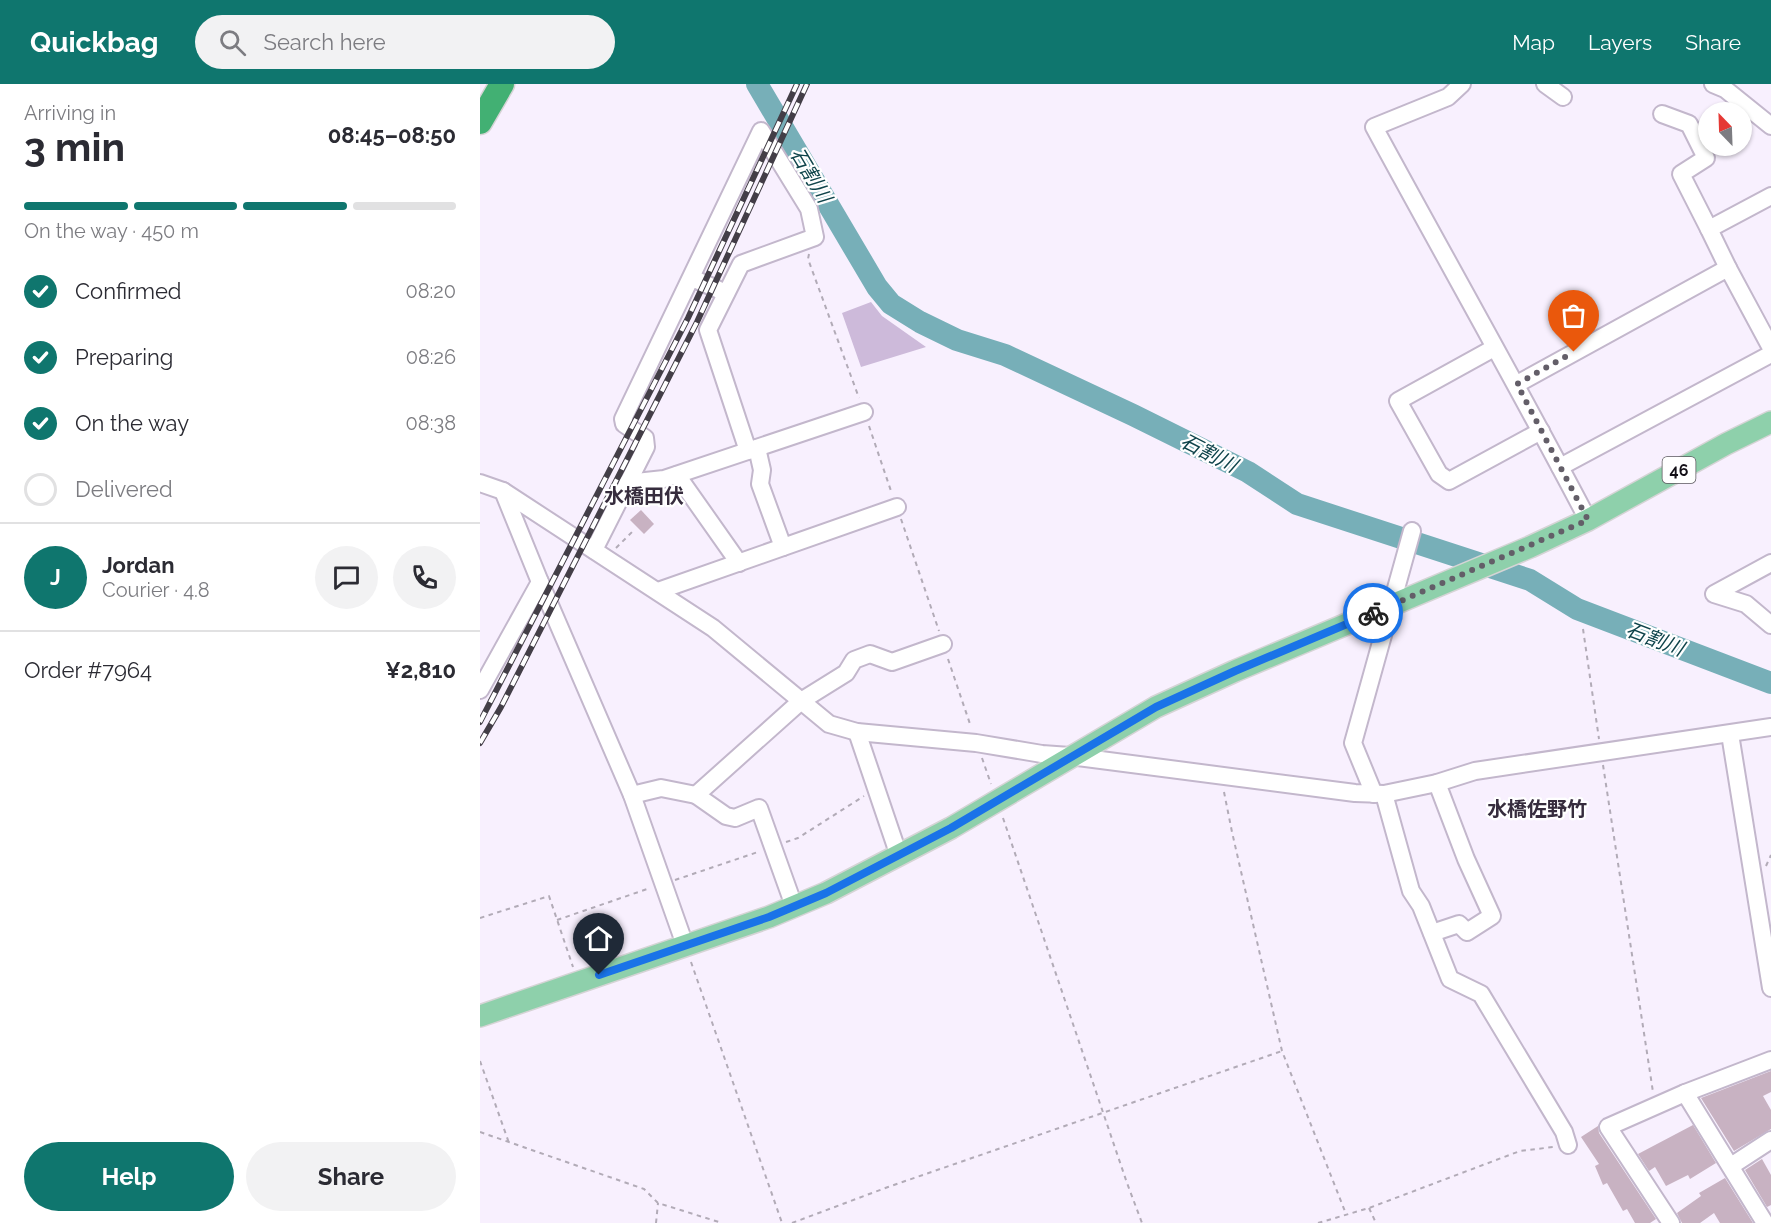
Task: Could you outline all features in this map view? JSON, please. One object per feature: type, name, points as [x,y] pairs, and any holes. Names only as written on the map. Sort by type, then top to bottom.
[{"type":"highway","points":[[480,122],[502,84]]},
{"type":"main road","name":"46","points":[[480,1016],[826,893],[899,856],[1156,707],[1235,671],[1530,547],[1588,520],[1726,444],[1771,422]]},
{"type":"street","points":[[1462,84],[1448,97],[1374,127],[1494,348],[1517,384],[1588,520]]},
{"type":"street","points":[[1545,84],[1563,97]]},
{"type":"street","points":[[1713,84],[1725,89],[1771,126]]},
{"type":"street","points":[[1662,114],[1689,124],[1706,158],[1681,174],[1771,348]]},
{"type":"street","points":[[600,554],[627,483],[646,447],[645,438],[624,424],[623,419],[761,131],[809,209],[814,237],[741,264],[708,330],[752,450],[762,470],[760,484],[783,548]]},
{"type":"street","points":[[1709,229],[1771,196]]},
{"type":"street","points":[[1517,384],[1728,268]]},
{"type":"street","points":[[692,278],[726,294]]},
{"type":"street","points":[[1494,348],[1398,401],[1440,474],[1449,481],[1541,431]]},
{"type":"street","points":[[1560,467],[1771,354]]},
{"type":"street","points":[[627,483],[664,479],[864,412]]},
{"type":"street","points":[[677,475],[740,563]]},
{"type":"street","points":[[480,483],[502,491],[713,628],[829,724],[857,732],[976,743],[1042,754],[1221,777],[1379,794],[1437,783],[1475,771],[1771,727]]},
{"type":"street","points":[[502,491],[632,795],[685,945]]},
{"type":"street","points":[[658,591],[897,507]]},
{"type":"street","points":[[1412,531],[1353,743],[1379,794],[1411,891],[1421,906],[1450,979],[1481,994],[1564,1132],[1568,1145]]},
{"type":"street","points":[[1771,563],[1714,594],[1746,604],[1771,625]]},
{"type":"street","points":[[480,690],[540,582]]},
{"type":"street","points":[[696,795],[801,701],[846,673],[854,660],[870,654],[892,662],[943,644]]},
{"type":"street","points":[[857,732],[899,856]]},
{"type":"street","points":[[1730,734],[1771,988]]},
{"type":"street","points":[[1432,933],[1459,924],[1467,933],[1492,916],[1466,859],[1437,783]]},
{"type":"street","points":[[632,795],[661,788],[696,795],[726,816],[735,818],[759,808],[794,906]]},
{"type":"street","points":[[1671,1223],[1608,1127],[1771,1058]]},
{"type":"street","points":[[1685,1093],[1767,1221]]},
{"type":"street","points":[[1731,1166],[1771,1140]]},
{"type":"path","points":[[814,237],[808,259],[897,507],[1142,1223]]},
{"type":"path","points":[[600,554],[634,529]]},
{"type":"path","points":[[1583,629],[1655,1107]]},
{"type":"path","points":[[1221,777],[1282,1051],[1346,1214]]},
{"type":"path","points":[[557,920],[798,838],[876,788]]},
{"type":"path","points":[[480,918],[549,896],[578,982]]},
{"type":"path","points":[[685,945],[782,1223]]},
{"type":"path","points":[[792,1223],[888,1187],[1282,1051]]},
{"type":"path","points":[[480,1061],[509,1143]]},
{"type":"path","points":[[480,1132],[644,1189],[658,1203],[722,1223]]},
{"type":"path","points":[[1318,1223],[1369,1208],[1520,1151],[1568,1145]]},
{"type":"path","points":[[656,1223],[658,1203]]},
{"type":"path","points":[[1369,1208],[1376,1223]]},
{"type":"shaded area","points":[[871,302],[882,316],[926,347],[861,367],[842,313]]},
{"type":"building","points":[[641,510],[654,524],[644,534],[630,520]]},
{"type":"building","points":[[1771,1071],[1771,1092],[1763,1096],[1771,1110],[1771,1129],[1734,1151],[1701,1098]]},
{"type":"building","points":[[1693,1125],[1716,1163],[1690,1179],[1688,1175],[1666,1186],[1655,1167],[1649,1171],[1638,1154]]},
{"type":"building","points":[[1598,1126],[1599,1133],[1656,1219],[1650,1223],[1635,1223],[1627,1209],[1623,1211],[1607,1183],[1603,1185],[1595,1166],[1599,1164],[1581,1137]]},
{"type":"building","points":[[1762,1159],[1771,1175],[1771,1205],[1767,1207],[1745,1170]]},
{"type":"building","points":[[1725,1178],[1753,1223],[1720,1223],[1714,1213],[1700,1223],[1682,1223],[1677,1213],[1701,1196],[1699,1193]]},
{"type":"waterway","name":"石割川","points":[[757,84],[877,287],[891,304],[920,322],[957,340],[1005,355],[1133,415],[1248,472],[1297,504],[1530,580],[1577,609],[1771,683]]},
{"type":"railway","points":[[480,722],[688,318],[797,84]]},
{"type":"railway","points":[[480,743],[501,707],[697,322],[807,84]]},
{"type":"way so far","points":[[1373,613],[1588,520],[1517,384],[1574,352]]},
{"type":"district","name":"水橋田伏","points":[[644,496]]},
{"type":"district","name":"水橋佐野竹","points":[[1537,809]]},
{"type":"route","points":[[599,975],[769,917],[826,893],[951,828],[1156,707],[1373,613]]}]
